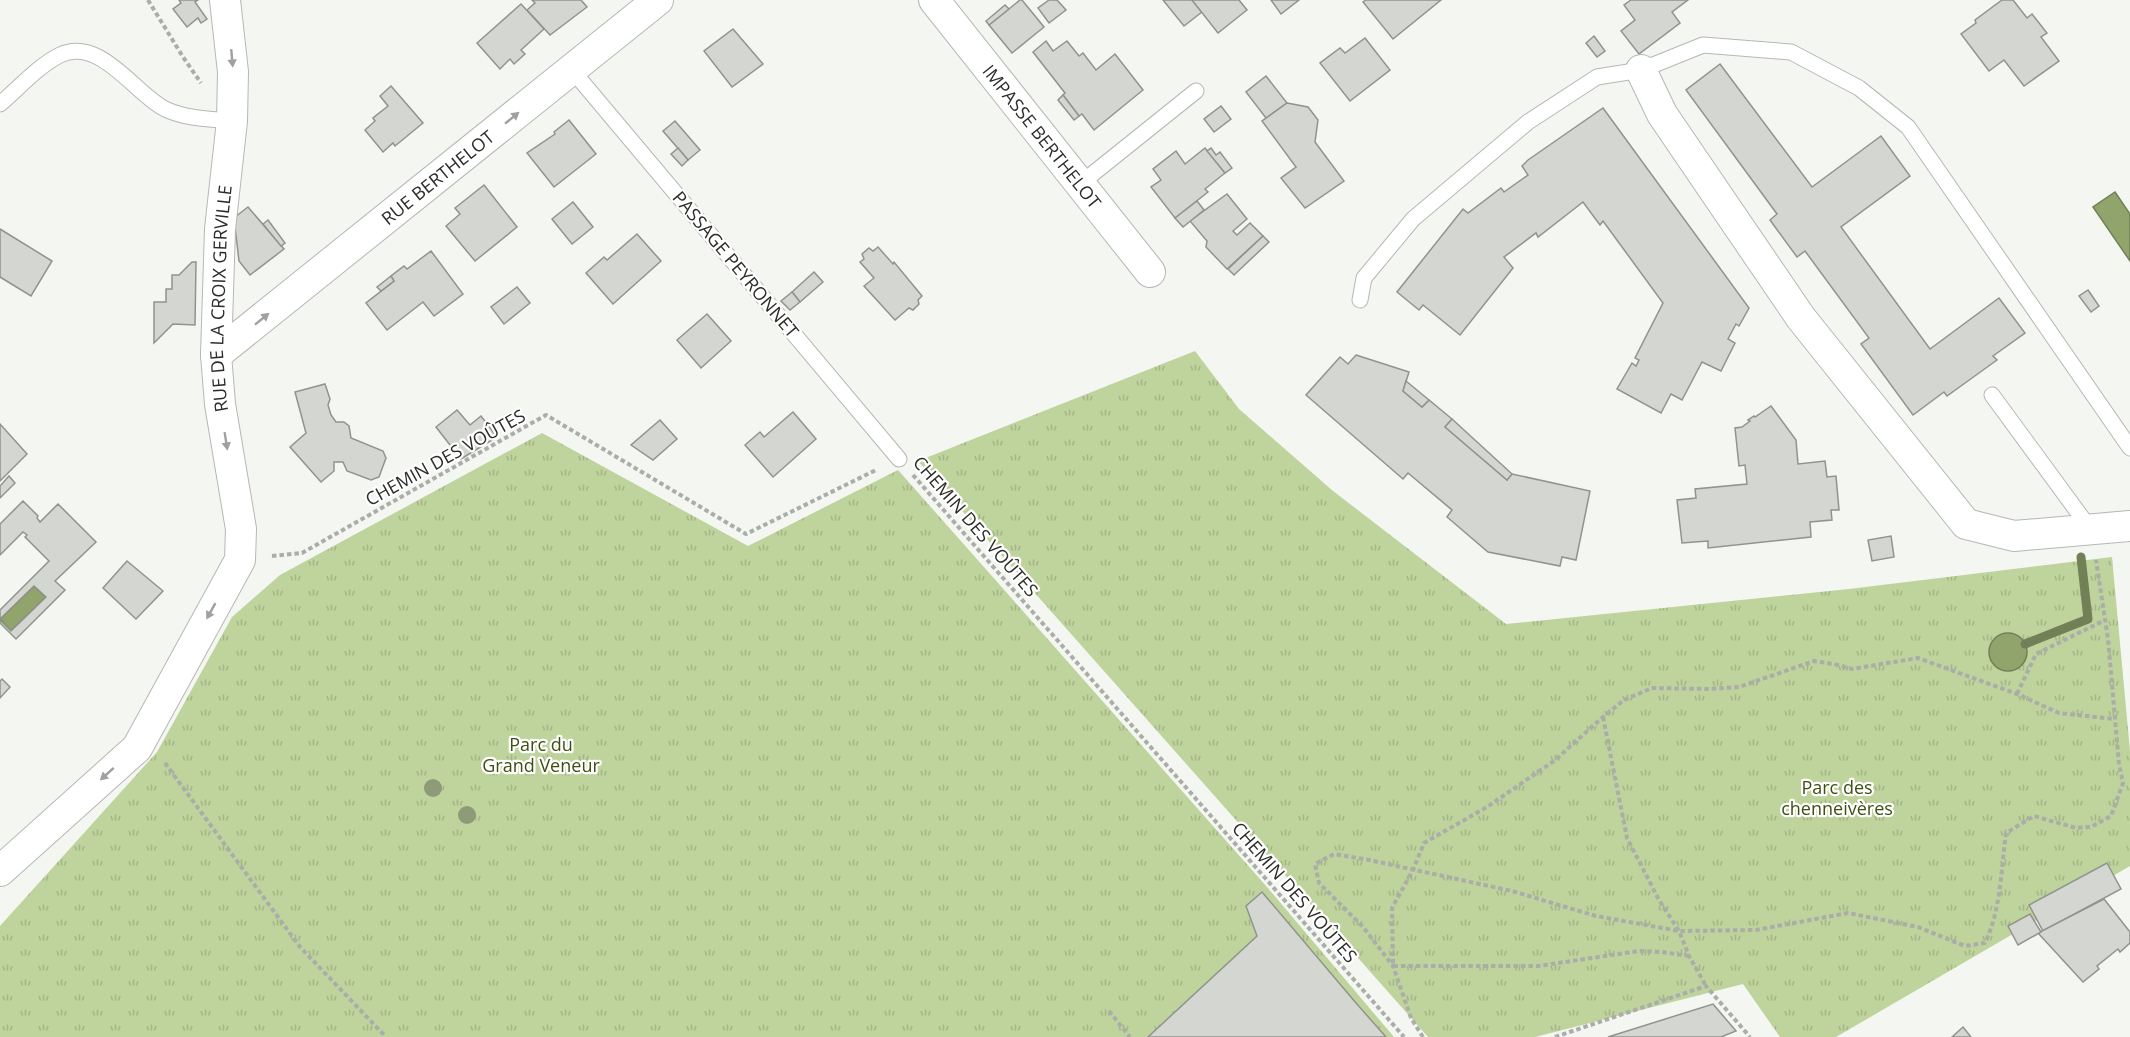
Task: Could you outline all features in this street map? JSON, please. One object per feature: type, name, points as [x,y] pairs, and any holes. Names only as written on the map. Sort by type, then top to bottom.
[{"type":"street","name":"RUE DE LA CROIX GERVILLE","points":[[0,871],[137,748],[240,560],[240,530],[220,404],[216,355],[220,229],[232,121],[233,72],[225,0]]},
{"type":"street","name":"RUE BERTHELOT","points":[[216,355],[658,0]]},
{"type":"street","name":"IMPASSE BERTHELOT","points":[[934,0],[1150,272]]},
{"type":"street","points":[[1641,70],[1662,114],[1801,318],[1966,524],[2014,536],[2130,526]]},
{"type":"lane","points":[[1360,300],[1364,278],[1413,219],[1528,122],[1598,77],[1641,70],[1703,45],[1791,52],[1859,88],[1908,127],[2130,448]]},
{"type":"lane","points":[[0,104],[61,54],[79,51],[96,56],[116,69],[162,107],[183,117],[232,121]]},
{"type":"lane","name":"PASSAGE PEYRONNET","points":[[572,70],[899,459]]},
{"type":"lane","points":[[1080,184],[1196,91]]},
{"type":"lane","points":[[1992,395],[2091,530]]},
{"type":"path","points":[[148,0],[183,57],[213,100],[232,121]]},
{"type":"path","name":"CHEMIN DES VOÛTES","points":[[240,560],[302,553],[546,415],[746,534],[899,459],[1404,1037]]},
{"type":"path","points":[[1393,966],[1363,927],[1319,883],[1315,864],[1334,855],[1512,891],[1596,915],[1679,932],[1756,930],[1848,913],[1918,927],[1965,946],[1985,943],[1992,929],[2006,833],[2034,816],[2076,828],[2091,827],[2111,816],[2123,783],[2114,719],[2105,620],[2091,530]]},
{"type":"path","points":[[2017,694],[2036,654],[2105,620]]},
{"type":"path","points":[[1423,1037],[1411,1018],[1393,966],[1392,908],[1413,870],[1424,843],[1487,807],[1554,761],[1624,700],[1652,688],[1709,690],[1739,687],[1814,661],[1852,669],[1918,658],[2017,694],[2059,713],[2114,719]]},
{"type":"path","points":[[1603,717],[1627,838],[1706,986],[1750,1037]]},
{"type":"path","points":[[164,761],[300,947],[386,1037]]},
{"type":"path","points":[[1393,966],[1538,966],[1639,951],[1689,956]]},
{"type":"path","points":[[1555,1037],[1706,986]]},
{"type":"path","points":[[1109,1011],[1130,1037]]},
{"type":"green space","name":"Parc des chenneivères","points":[[1195,351],[1239,409],[1333,491],[1506,624],[1849,589],[2112,557],[2130,751],[2130,866],[1836,1037],[1780,1037],[1743,984],[1535,1037],[1428,1037],[918,461]]},
{"type":"green space","name":"Parc du Grand Veneur","points":[[542,433],[748,546],[898,470],[1267,887],[1394,1037],[0,1037],[0,926],[157,752],[232,617],[280,575]]},
{"type":"shaded area","points":[[2115,192],[2130,214],[2130,261],[2093,207]]},
{"type":"shaded area","points":[[34,586],[46,597],[11,631],[0,619]]},
{"type":"shaded area","points":[[2008,633],[2015,634],[2021,639],[2026,645],[2026,659],[2021,665],[2015,670],[2008,671],[2001,670],[1995,665],[1990,659],[1989,652],[1990,645],[1995,639],[2001,634]]},
{"type":"building","points":[[179,0],[198,0],[195,2],[207,19],[201,23],[198,18],[187,27],[173,9],[181,3]]},
{"type":"building","points":[[532,0],[581,0],[587,7],[550,35],[527,10],[535,3]]},
{"type":"building","points":[[1020,0],[1044,27],[1012,53],[989,25]]},
{"type":"building","points":[[1049,0],[1057,0],[1066,10],[1049,23],[1038,8]]},
{"type":"building","points":[[1163,0],[1192,0],[1202,12],[1184,26]]},
{"type":"building","points":[[1192,0],[1239,0],[1247,10],[1218,33]]},
{"type":"building","points":[[1271,0],[1299,0],[1281,14]]},
{"type":"building","points":[[1366,0],[1441,0],[1393,39],[1363,2]]},
{"type":"building","points":[[1631,0],[1688,0],[1672,12],[1680,23],[1639,54],[1621,31],[1635,20],[1624,5]]},
{"type":"building","points":[[2002,0],[2013,0],[2027,18],[2032,14],[2047,33],[2041,37],[2059,61],[2024,86],[2004,60],[1989,71],[1961,34],[1976,23],[1975,20]]},
{"type":"building","points":[[521,4],[544,29],[521,50],[525,54],[514,64],[510,59],[500,69],[477,43]]},
{"type":"building","points":[[1005,5],[1009,9],[989,25],[986,21]]},
{"type":"building","points":[[733,29],[763,64],[732,87],[704,51]]},
{"type":"building","points":[[1594,36],[1605,51],[1597,57],[1586,43]]},
{"type":"building","points":[[1365,38],[1390,70],[1350,101],[1320,63],[1340,48],[1345,53]]},
{"type":"building","points":[[1046,41],[1053,51],[1067,41],[1079,56],[1083,53],[1096,70],[1115,54],[1143,90],[1094,130],[1082,114],[1079,116],[1063,95],[1065,93],[1033,52]]},
{"type":"building","points":[[1720,64],[1812,187],[1881,136],[1910,176],[1841,227],[1930,349],[1999,298],[2025,333],[1993,356],[1997,360],[1947,396],[1944,392],[1913,415],[1861,344],[1869,338],[1805,251],[1797,257],[1770,220],[1777,214],[1686,90]]},
{"type":"building","points":[[1266,76],[1287,103],[1266,118],[1246,92]]},
{"type":"building","points":[[391,86],[423,123],[395,146],[393,143],[383,152],[365,130],[375,121],[373,118],[388,106],[380,96]]},
{"type":"building","points":[[1063,95],[1079,116],[1074,120],[1058,100]]},
{"type":"building","points":[[1287,103],[1308,107],[1318,120],[1315,142],[1344,181],[1305,208],[1281,178],[1296,167],[1262,121]]},
{"type":"building","points":[[1221,106],[1231,119],[1214,132],[1204,119]]},
{"type":"building","points":[[1603,108],[1749,308],[1739,326],[1736,324],[1728,339],[1735,343],[1721,371],[1702,362],[1682,400],[1671,394],[1661,413],[1617,389],[1632,363],[1636,366],[1639,360],[1635,358],[1663,303],[1603,221],[1600,225],[1583,202],[1538,237],[1536,233],[1504,257],[1513,268],[1460,335],[1423,305],[1419,310],[1397,292],[1463,209],[1468,213],[1501,188],[1504,192],[1528,175],[1522,166],[1528,160]]},
{"type":"building","points":[[569,120],[596,154],[554,187],[527,153],[555,134],[554,132]]},
{"type":"building","points":[[675,121],[700,150],[688,160],[663,131]]},
{"type":"building","points":[[678,148],[688,160],[682,166],[671,154]]},
{"type":"building","points":[[1205,148],[1225,173],[1205,189],[1208,192],[1175,218],[1151,187],[1161,180],[1153,169],[1176,151],[1185,164]]},
{"type":"building","points":[[1211,148],[1216,155],[1220,152],[1232,168],[1225,173],[1207,151]]},
{"type":"building","points":[[484,185],[517,227],[475,261],[446,226],[460,214],[455,208]]},
{"type":"building","points":[[1227,194],[1247,219],[1233,231],[1237,235],[1250,223],[1263,236],[1227,269],[1206,247],[1207,241],[1190,221]]},
{"type":"building","points":[[1197,201],[1204,210],[1183,227],[1175,218]]},
{"type":"building","points":[[573,202],[593,227],[572,244],[552,219]]},
{"type":"building","points":[[248,207],[284,249],[250,275],[239,261],[235,227],[235,217]]},
{"type":"building","points":[[268,220],[285,243],[281,246],[263,224]]},
{"type":"building","points":[[0,229],[52,261],[31,296],[0,277]]},
{"type":"building","points":[[637,234],[661,261],[613,304],[586,273],[604,257],[607,260]]},
{"type":"building","points":[[1263,236],[1269,242],[1234,275],[1228,269]]},
{"type":"building","points":[[878,247],[893,264],[894,262],[922,296],[918,300],[919,304],[913,310],[909,308],[895,320],[864,286],[874,278],[860,262],[864,259],[862,254],[869,248],[873,251]]},
{"type":"building","points":[[431,251],[463,294],[434,316],[423,302],[387,330],[366,303],[394,281],[391,276],[404,266],[407,269]]},
{"type":"building","points":[[192,262],[196,262],[195,325],[173,324],[154,343],[154,302],[166,302],[166,289],[172,289],[172,275],[179,275]]},
{"type":"building","points":[[814,272],[823,282],[800,302],[792,292]]},
{"type":"building","points":[[391,276],[394,281],[381,291],[377,287]]},
{"type":"building","points":[[517,287],[530,303],[504,324],[491,307]]},
{"type":"building","points":[[2088,290],[2099,306],[2091,312],[2079,296]]},
{"type":"building","points":[[792,292],[800,302],[790,310],[781,301]]},
{"type":"building","points":[[707,314],[731,341],[701,368],[677,340]]},
{"type":"building","points":[[1356,355],[1409,372],[1403,391],[1422,407],[1429,400],[1452,419],[1445,427],[1507,480],[1512,474],[1590,491],[1576,560],[1562,557],[1560,566],[1488,552],[1447,517],[1452,510],[1408,473],[1403,479],[1306,395],[1340,357],[1348,364]]},
{"type":"building","points":[[1406,381],[1429,400],[1422,407],[1403,391]]},
{"type":"building","points":[[325,384],[330,399],[328,405],[336,422],[344,422],[349,426],[351,438],[383,451],[386,458],[379,477],[371,480],[347,471],[343,462],[334,462],[334,471],[321,482],[290,447],[306,433],[295,392]]},
{"type":"building","points":[[1771,406],[1796,440],[1798,464],[1825,461],[1827,477],[1836,476],[1839,510],[1831,510],[1832,520],[1810,522],[1811,537],[1708,548],[1708,541],[1682,543],[1677,500],[1696,498],[1695,489],[1747,484],[1745,465],[1739,466],[1735,428],[1742,427],[1750,421],[1748,420]]},
{"type":"building","points":[[457,410],[470,425],[481,416],[497,437],[461,459],[436,427]]},
{"type":"building","points":[[793,412],[816,439],[773,477],[745,445],[760,432],[764,437]]},
{"type":"building","points":[[1452,419],[1512,474],[1507,480],[1445,427]]},
{"type":"building","points":[[660,420],[677,439],[653,460],[631,445]]},
{"type":"building","points":[[0,424],[27,454],[0,481]]},
{"type":"building","points":[[9,476],[15,483],[0,498],[0,486]]},
{"type":"building","points":[[23,501],[38,516],[40,522],[58,504],[96,542],[55,581],[65,590],[16,639],[0,623],[0,620],[11,631],[46,597],[34,586],[0,619],[0,610],[49,561],[25,537],[27,535],[23,532],[0,555],[0,524]]},
{"type":"building","points":[[1891,536],[1894,557],[1872,561],[1868,540]]},
{"type":"building","points":[[127,561],[163,591],[136,619],[103,588]]},
{"type":"building","points":[[2,679],[10,687],[0,698],[0,681]]},
{"type":"building","points":[[2107,863],[2121,889],[2043,931],[2029,905]]},
{"type":"building","points":[[1262,892],[1386,1037],[1148,1037],[1257,936],[1246,906]]},
{"type":"building","points":[[2104,899],[2130,932],[2130,943],[2120,952],[2118,949],[2097,966],[2099,969],[2083,982],[2038,933]]},
{"type":"building","points":[[2030,914],[2041,932],[2018,945],[2008,926]]},
{"type":"building","points":[[1713,1004],[1736,1031],[1721,1037],[1608,1037]]},
{"type":"building","points":[[1963,1027],[1971,1037],[1952,1037]]},
{"type":"waterway","points":[[2025,644],[2088,619],[2081,557]]}]
